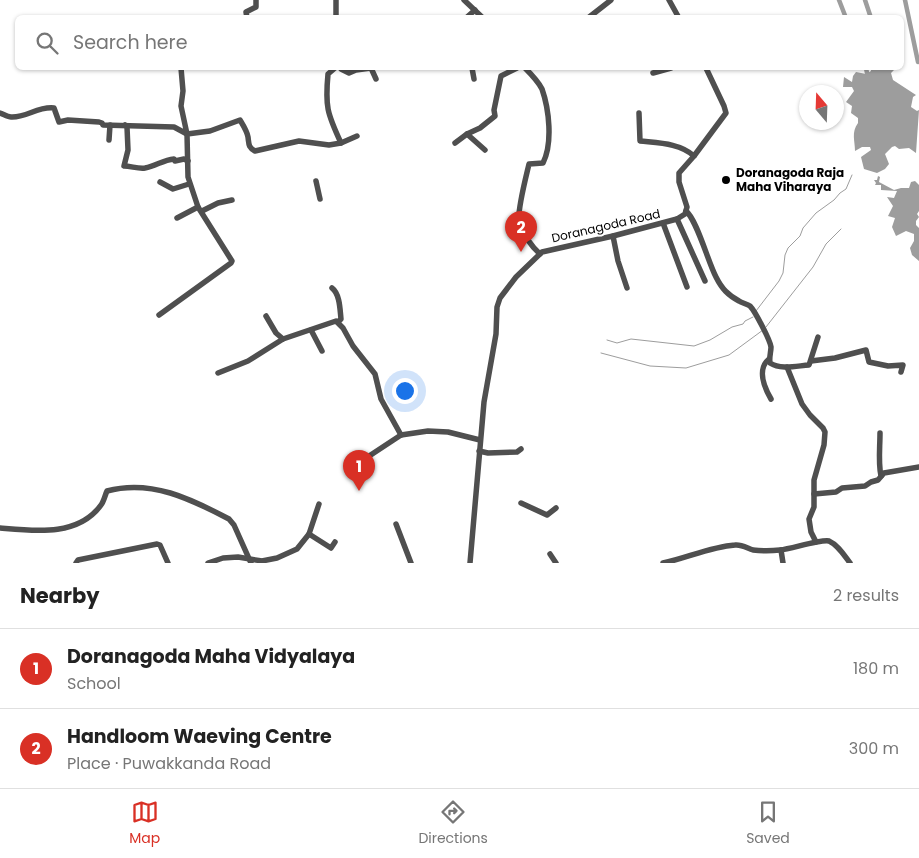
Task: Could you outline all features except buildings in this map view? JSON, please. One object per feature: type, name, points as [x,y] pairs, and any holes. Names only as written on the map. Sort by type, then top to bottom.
[{"type":"street","points":[[246,15],[246,12],[256,7],[256,0]]},
{"type":"street","points":[[336,0],[336,15]]},
{"type":"street","points":[[592,15],[611,0]]},
{"type":"street","points":[[670,0],[678,15]]},
{"type":"street","points":[[468,1],[480,15]]},
{"type":"street","points":[[469,15],[475,10]]},
{"type":"street","points":[[159,315],[232,261],[200,209],[189,184],[187,134],[181,106],[183,91],[181,70]]},
{"type":"street","points":[[335,70],[328,74],[326,100],[330,119],[341,143]]},
{"type":"street","points":[[343,70],[349,73],[362,70]]},
{"type":"street","points":[[372,70],[376,79]]},
{"type":"street","points":[[472,70],[474,80]]},
{"type":"street","points":[[455,143],[466,134],[480,128],[495,116],[494,110],[501,76],[513,70]]},
{"type":"street","points":[[527,70],[541,88],[549,127],[548,147],[543,162],[528,164],[520,203],[519,222],[531,247],[540,254]]},
{"type":"street","points":[[652,73],[663,70]]},
{"type":"street","points":[[707,70],[726,113],[679,173],[679,182],[687,206],[686,211],[694,223],[722,288],[730,296],[750,307],[769,341],[771,347],[769,359],[766,361],[762,371],[764,388],[771,399]]},
{"type":"street","points":[[0,113],[10,118],[49,107],[54,108],[59,122],[68,120],[99,122],[103,125],[174,127],[187,134],[210,131],[240,120],[248,137],[247,142],[250,148],[255,151],[299,141],[329,145],[341,143],[357,136]]},
{"type":"street","points":[[639,113],[640,141],[675,145],[689,151],[694,156]]},
{"type":"street","points":[[109,140],[110,125]]},
{"type":"street","points":[[125,125],[127,127],[128,150],[124,166],[144,168],[160,164],[166,160],[184,159],[188,161]]},
{"type":"street","points":[[466,134],[485,150]]},
{"type":"street","points":[[316,181],[320,199]]},
{"type":"street","points":[[160,182],[174,189],[189,184]]},
{"type":"street","points":[[177,218],[218,203],[232,200]]},
{"type":"street","name":"Doranagoda Road","points":[[470,563],[484,402],[496,334],[497,307],[500,298],[516,277],[540,254],[549,250],[614,236],[677,219],[685,214],[686,211]]},
{"type":"street","points":[[677,219],[705,281]]},
{"type":"street","points":[[663,223],[687,287]]},
{"type":"street","points":[[614,236],[618,261],[627,288]]},
{"type":"street","points":[[332,288],[336,290],[339,302],[341,320],[338,322]]},
{"type":"street","points":[[266,316],[276,333],[283,339]]},
{"type":"street","points":[[218,373],[248,361],[283,339],[336,321],[338,322]]},
{"type":"street","points":[[338,322],[353,346],[375,374],[381,399],[401,435]]},
{"type":"street","points":[[311,330],[322,351]]},
{"type":"street","points":[[769,359],[775,366],[809,365],[818,337]]},
{"type":"street","points":[[811,361],[835,358],[866,350],[869,362],[888,366],[903,366],[901,372]]},
{"type":"street","points":[[788,367],[802,404],[825,432],[824,445],[814,480],[815,501],[809,523],[816,542]]},
{"type":"street","points":[[357,464],[401,435],[428,431],[448,432],[480,440]]},
{"type":"street","points":[[880,433],[878,463],[881,476]]},
{"type":"street","points":[[479,451],[488,453],[517,452],[521,449]]},
{"type":"street","points":[[814,494],[836,492],[842,488],[865,486],[878,480],[884,473],[919,467]]},
{"type":"street","points":[[0,528],[42,531],[59,529],[81,522],[94,513],[103,503],[107,491],[156,488],[183,497],[230,519],[250,561]]},
{"type":"street","points":[[521,503],[547,516],[556,508]]},
{"type":"street","points":[[208,563],[223,558],[262,561],[277,558],[297,549],[309,534],[319,504]]},
{"type":"street","points":[[396,524],[411,563]]},
{"type":"street","points":[[309,534],[331,548],[335,542]]},
{"type":"street","points":[[663,563],[719,547],[739,545],[764,551],[781,550],[823,540],[830,542],[839,549],[850,563]]},
{"type":"street","points":[[76,563],[78,560],[158,544],[168,563]]},
{"type":"street","points":[[781,550],[783,563]]},
{"type":"street","points":[[550,554],[556,563]]},
{"type":"shaded area","points":[[871,70],[894,70],[891,73],[893,80],[916,95],[913,97],[911,107],[917,111],[919,110],[916,153],[909,148],[899,149],[895,146],[892,147],[885,154],[889,164],[885,169],[877,173],[864,169],[861,157],[871,150],[870,147],[862,147],[855,151],[854,133],[858,118],[851,113],[852,106],[846,102],[854,91],[852,87],[844,87],[843,85],[844,77],[852,82],[856,72],[866,74]]},
{"type":"shaded area","points":[[878,176],[880,177],[879,182],[894,190],[909,188],[911,182],[915,181],[919,185],[919,211],[917,214],[919,217],[916,225],[919,228],[919,261],[912,255],[910,248],[914,241],[914,234],[906,231],[896,236],[892,227],[895,218],[888,216],[893,206],[887,197],[894,198],[897,191],[881,190],[881,185],[875,185],[874,180],[877,180]]},
{"type":"waterway","points":[[839,0],[845,15]]},
{"type":"waterway","points":[[865,0],[870,15]]},
{"type":"waterway","points":[[905,0],[918,62]]},
{"type":"waterway","points":[[756,311],[779,281],[783,273],[785,255],[788,248],[800,236],[803,228],[816,213],[846,189],[852,175]]},
{"type":"waterway","points":[[766,327],[813,267],[826,244],[841,229]]},
{"type":"waterway","points":[[607,340],[617,343],[631,339],[694,346],[710,340],[732,327],[743,324],[753,317]]},
{"type":"waterway","points":[[601,353],[650,366],[686,368],[729,355],[763,330]]},
{"type":"place","name":"Doranagoda Raja Maha Viharaya","points":[[726,180]]},
{"type":"place","name":"Handloom Waeving Centre","points":[[521,252]]},
{"type":"place","name":"Doranagoda Maha Vidyalaya","points":[[359,491]]}]
